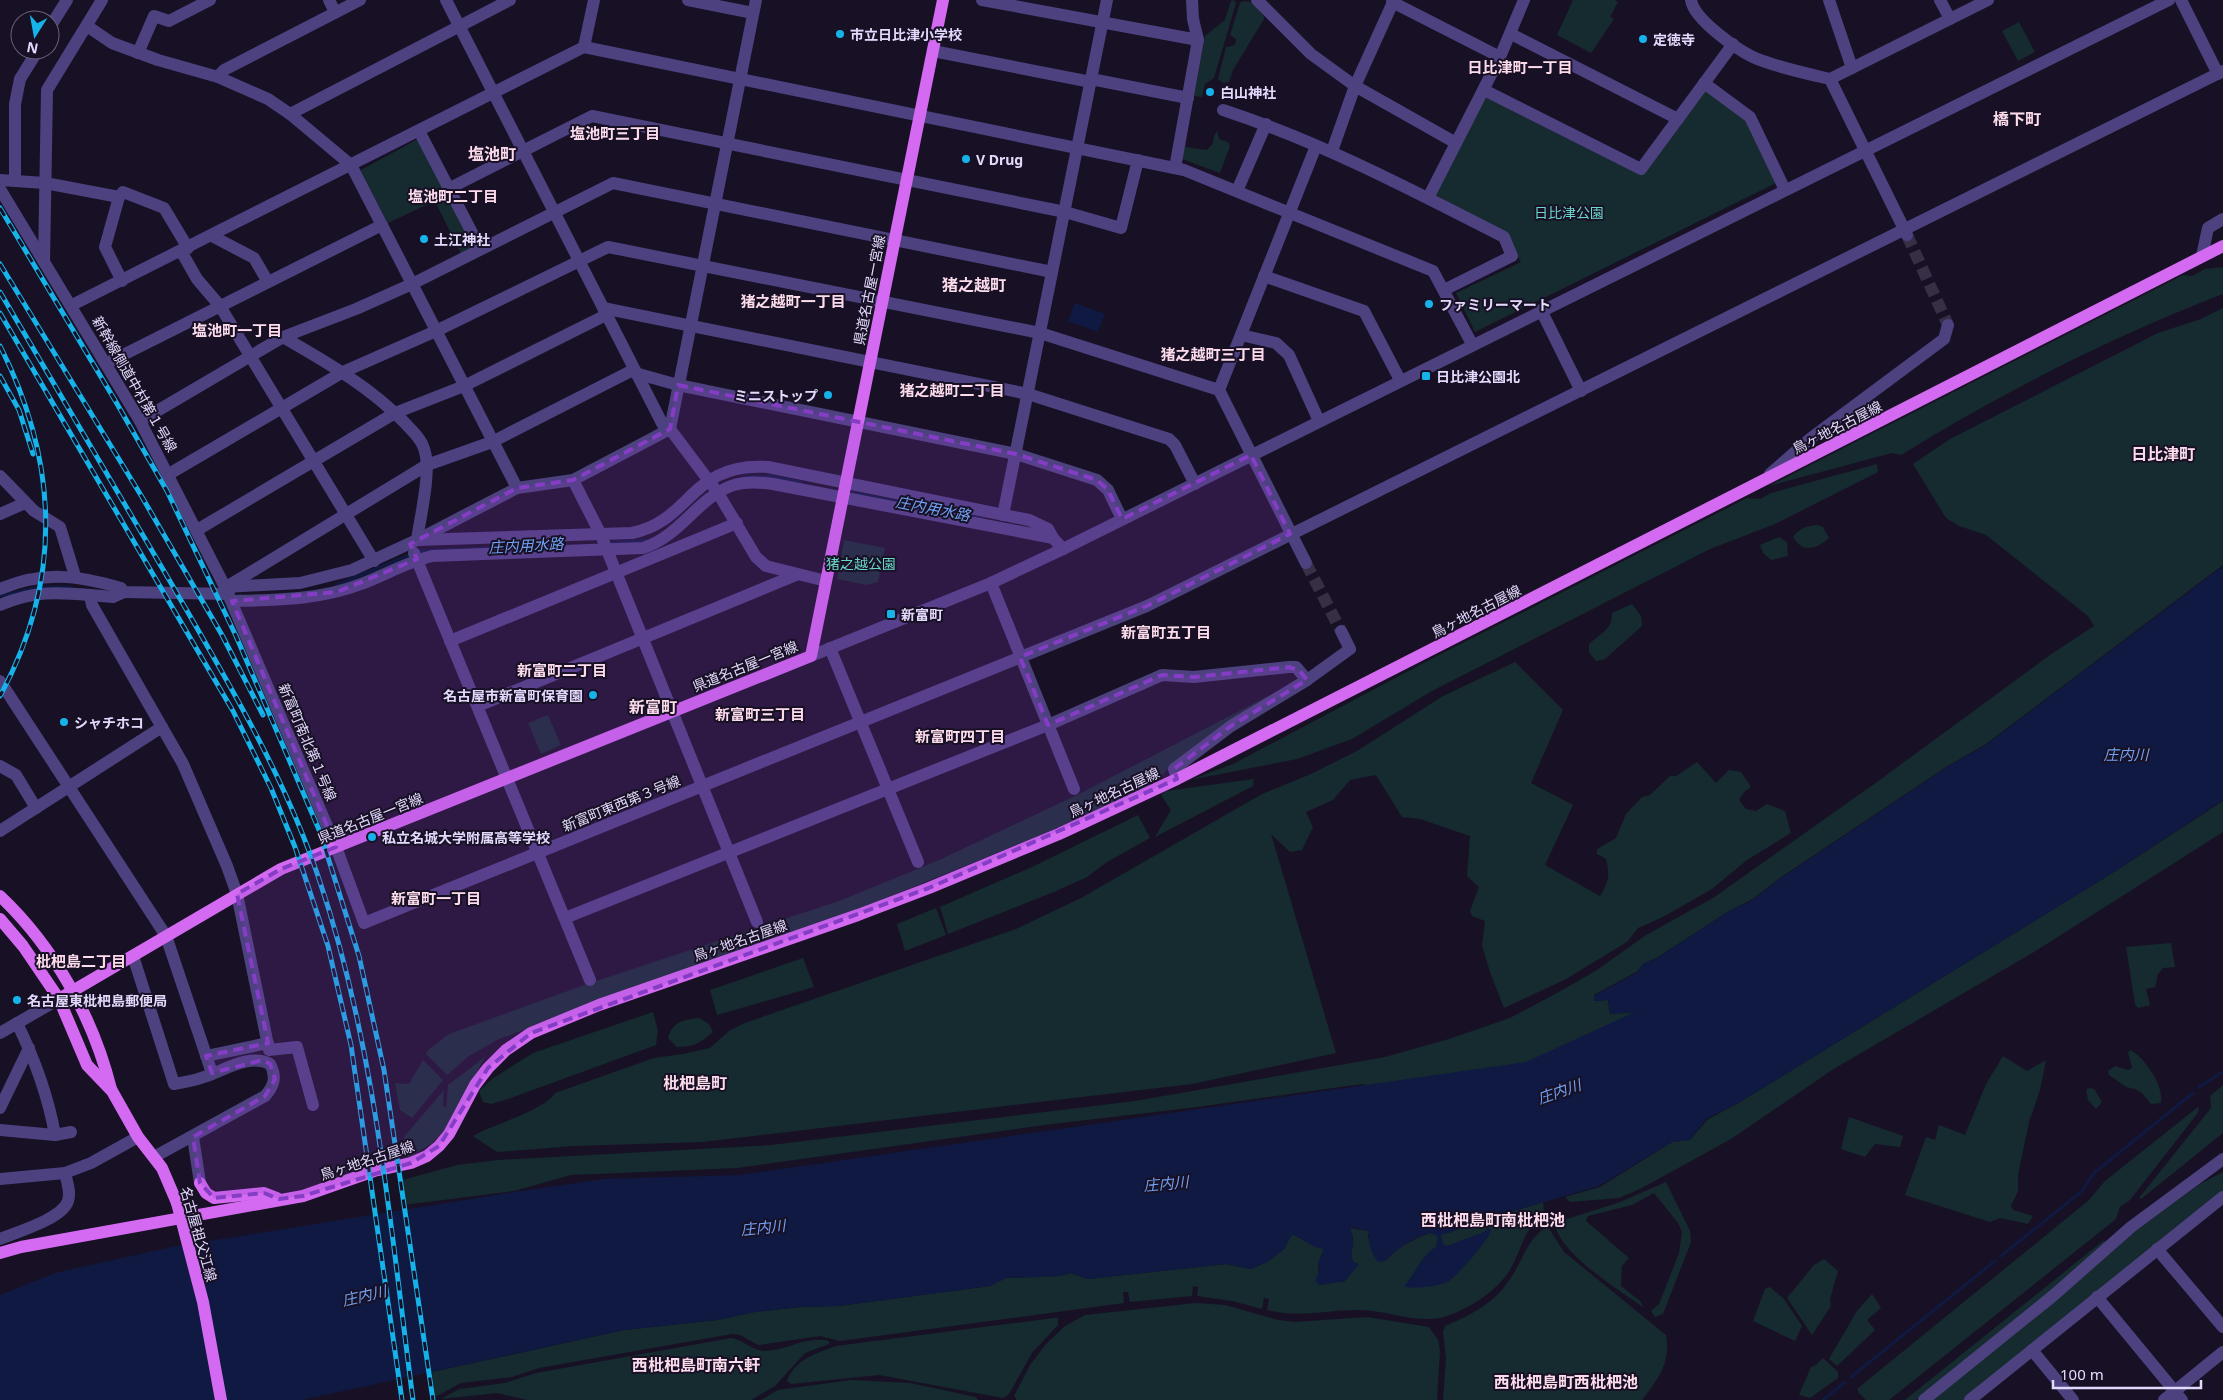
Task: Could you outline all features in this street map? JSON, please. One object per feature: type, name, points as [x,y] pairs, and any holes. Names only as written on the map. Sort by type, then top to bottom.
[{"type":"main road","name":"県道名古屋一宮線","points":[[59,999],[281,869],[811,656],[943,0]]},
{"type":"main road","name":"鳥ヶ地名古屋線","points":[[0,1253],[21,1247],[303,1196],[374,1171],[411,1164],[427,1156],[449,1134],[475,1085],[488,1068],[506,1050],[531,1033],[599,1005],[858,915],[1059,834],[1177,779],[2223,246]]},
{"type":"main road","name":"名古屋祖父江線","points":[[0,896],[36,935],[73,991],[103,1057],[112,1091]]},
{"type":"main road","name":"名古屋祖父江線","points":[[0,919],[23,946],[59,999],[87,1065],[112,1091],[138,1137],[154,1157],[177,1203],[203,1302],[221,1400]]},
{"type":"main road","points":[[200,1184],[206,1193],[214,1198],[264,1193],[279,1199]]},
{"type":"street","points":[[60,12],[67,0]]},
{"type":"street","points":[[44,262],[47,90],[102,0]]},
{"type":"street","points":[[138,53],[154,16],[169,21],[210,0]]},
{"type":"street","points":[[329,0],[335,12]]},
{"type":"street","points":[[218,77],[224,70],[360,0]]},
{"type":"street","points":[[446,0],[634,371],[668,430],[714,486],[737,523],[748,546],[766,566],[826,581]]},
{"type":"street","points":[[290,114],[510,0]]},
{"type":"street","points":[[584,47],[594,0]]},
{"type":"street","points":[[688,0],[753,13]]},
{"type":"street","points":[[0,605],[30,594],[56,592],[113,597],[124,592],[229,594],[282,600],[336,592],[360,585],[517,488],[573,480],[668,430],[756,0]]},
{"type":"street","points":[[982,0],[1102,24],[1198,40]]},
{"type":"street","points":[[1003,515],[1107,0]]},
{"type":"street","points":[[1175,168],[1198,40],[1192,18],[1192,0]]},
{"type":"street","points":[[1257,0],[1311,54],[1355,86],[1456,143]]},
{"type":"street","points":[[1428,198],[1500,57],[1524,0]]},
{"type":"street","points":[[1691,0],[1692,7],[1706,24],[1761,61],[1830,79],[1988,0]]},
{"type":"street","points":[[1829,0],[1852,68]]},
{"type":"street","points":[[1940,0],[1950,19]]},
{"type":"street","points":[[811,656],[990,583],[1063,548],[2169,0]]},
{"type":"street","points":[[2181,0],[2221,73]]},
{"type":"street","points":[[1332,151],[1355,86],[1393,1],[1500,57]]},
{"type":"street","points":[[87,26],[112,43],[138,53],[218,77],[268,99],[290,114],[351,165],[517,488]]},
{"type":"street","points":[[1511,34],[1678,119]]},
{"type":"street","points":[[1484,90],[1641,169],[1734,44]]},
{"type":"street","points":[[72,306],[584,47],[1175,168],[1429,269],[1436,274],[1472,344]]},
{"type":"street","points":[[933,51],[1188,98]]},
{"type":"street","points":[[15,180],[15,104],[20,78],[32,60]]},
{"type":"street","name":"新富町東西第３号線","points":[[364,923],[1147,606],[1905,232],[2221,73]]},
{"type":"street","points":[[1830,79],[1905,232]]},
{"type":"street","points":[[1704,83],[1750,117],[1785,190]]},
{"type":"street","points":[[1223,110],[1266,124],[1332,151],[1504,237],[1512,256],[1444,290]]},
{"type":"street","points":[[450,188],[592,116],[1065,212],[1121,228],[1138,160]]},
{"type":"street","points":[[1236,191],[1266,124]]},
{"type":"street","points":[[419,131],[480,248]]},
{"type":"street","points":[[1219,390],[1316,146]]},
{"type":"street","points":[[0,180],[46,183],[119,197]]},
{"type":"street","points":[[140,421],[249,354],[283,337],[356,309],[412,284],[480,248],[613,183],[1052,272]]},
{"type":"street","name":"新幹線側道中村第１号線","points":[[0,189],[107,363],[140,421],[169,474],[229,594]]},
{"type":"street","points":[[122,281],[105,247],[119,197],[123,192],[164,208],[197,279],[220,306],[374,561]]},
{"type":"street","points":[[2202,256],[2208,228],[2223,219]]},
{"type":"street","points":[[107,363],[382,225]]},
{"type":"street","points":[[212,236],[254,258],[268,282]]},
{"type":"street","points":[[169,474],[343,372],[436,331],[578,259],[608,246],[1040,333],[1219,390],[1306,563]]},
{"type":"street","points":[[1264,276],[1364,311],[1400,380]]},
{"type":"street","points":[[1541,310],[1580,391]]},
{"type":"street","points":[[197,530],[395,413],[464,386],[604,311],[690,326],[1028,394],[1169,439],[1175,445],[1195,484]]},
{"type":"street","points":[[1757,485],[1811,438],[1944,339],[1948,325]]},
{"type":"street","points":[[1241,335],[1276,343],[1289,355],[1320,421]]},
{"type":"street","points":[[283,337],[343,372],[395,413],[424,446],[427,466],[414,550],[590,980]]},
{"type":"street","points":[[229,594],[345,514],[427,466],[492,442],[634,371],[678,385],[1016,454],[1097,480],[1108,490],[1122,519]]},
{"type":"street","points":[[229,594],[300,583],[352,570],[374,561],[414,550],[603,542],[642,548],[655,544],[680,527],[714,486],[734,469],[751,466],[768,467],[1029,520],[1048,529],[1053,538],[1063,548]]},
{"type":"street","points":[[0,476],[26,503],[60,527],[75,576]]},
{"type":"street","points":[[573,480],[603,542],[757,922]]},
{"type":"street","points":[[714,486],[761,482],[1053,538]]},
{"type":"street","points":[[0,514],[26,503]]},
{"type":"street","points":[[450,641],[737,523]]},
{"type":"street","points":[[414,550],[464,554],[603,542]]},
{"type":"street","points":[[478,706],[796,575]]},
{"type":"street","points":[[0,589],[28,579],[75,576],[121,588],[124,592]]},
{"type":"street","points":[[990,583],[1074,789]]},
{"type":"street","name":"新富町南北第１号線","points":[[229,594],[336,847],[364,923]]},
{"type":"street","points":[[90,595],[92,604],[183,764],[238,894],[269,1050],[297,1047],[313,1104]]},
{"type":"street","points":[[1177,779],[1174,770],[1231,726],[1306,680],[1350,649],[1341,631]]},
{"type":"street","points":[[830,648],[918,862]]},
{"type":"street","points":[[566,918],[1048,725],[1162,675],[1194,677],[1296,667],[1306,680]]},
{"type":"street","points":[[0,681],[166,936],[212,1073]]},
{"type":"street","points":[[0,831],[162,727]]},
{"type":"street","points":[[0,766],[16,775],[36,808]]},
{"type":"street","points":[[133,956],[174,1084],[206,1077],[212,1073],[247,1062],[263,1060],[270,1064],[275,1079],[272,1088],[264,1096],[154,1157]]},
{"type":"street","points":[[0,1033],[59,999]]},
{"type":"street","points":[[17,1024],[29,1048],[49,1104],[55,1135]]},
{"type":"street","points":[[206,1056],[268,1043]]},
{"type":"street","points":[[0,1108],[29,1048]]},
{"type":"street","points":[[3,1133],[55,1135],[70,1132]]},
{"type":"street","points":[[0,1179],[65,1173],[91,1163],[138,1137]]},
{"type":"street","points":[[193,1137],[200,1184]]},
{"type":"street","points":[[1924,1400],[2054,1295],[2132,1227],[2217,1169],[2223,1159]]},
{"type":"street","points":[[0,1239],[46,1220],[64,1208],[70,1192],[65,1173]]},
{"type":"street","points":[[1970,1400],[2223,1197]]},
{"type":"street","points":[[2157,1249],[2223,1327]]},
{"type":"street","points":[[2097,1297],[2179,1396]]},
{"type":"street","points":[[2032,1350],[2073,1400]]},
{"type":"street","points":[[2164,1400],[2179,1396],[2223,1352]]},
{"type":"highlighted area","points":[[678,385],[1016,454],[1097,480],[1108,490],[1122,519],[1251,455],[1290,534],[1147,606],[1020,657],[1048,725],[1162,675],[1194,677],[1289,667],[1300,671],[1307,680],[1231,726],[1174,769],[1177,779],[929,888],[531,1033],[488,1068],[439,1146],[411,1163],[303,1196],[279,1199],[264,1193],[214,1198],[200,1183],[193,1137],[265,1096],[275,1079],[270,1064],[263,1060],[212,1073],[206,1056],[268,1043],[237,894],[281,869],[336,847],[232,601],[337,592],[417,559],[410,544],[517,488],[573,480],[670,429]]},
{"type":"green space","points":[[1234,0],[1236,3],[1214,78],[1205,84],[1202,97],[1194,96],[1205,36],[1225,20],[1231,1]]},
{"type":"green space","points":[[1573,0],[1615,0],[1618,2],[1610,17],[1614,19],[1591,53],[1557,35]]},
{"type":"green space","points":[[1243,1],[1251,2],[1264,16],[1264,19],[1233,70],[1229,82],[1223,83],[1218,79],[1226,47],[1235,45],[1236,39],[1230,35],[1240,3]]},
{"type":"green space","points":[[2019,22],[2035,52],[2018,61],[2002,31]]},
{"type":"green space","name":"日比津公園","points":[[1705,89],[1747,119],[1776,180],[1774,184],[1475,332],[1456,293],[1521,262],[1506,234],[1434,197],[1484,98],[1488,97],[1642,174]]},
{"type":"green space","points":[[1217,131],[1219,139],[1228,142],[1230,146],[1220,173],[1182,159],[1185,147],[1207,150],[1213,143]]},
{"type":"green space","points":[[416,140],[421,141],[473,242],[472,248],[461,254],[435,201],[388,223],[362,173],[361,170]]},
{"type":"green space","points":[[2223,267],[2223,294],[2140,328],[2058,367],[1979,409],[1901,455],[1892,453],[1769,486],[2183,275],[2192,276],[2205,269]]},
{"type":"green space","points":[[2223,308],[2223,565],[1986,744],[1946,767],[1777,880],[1753,899],[1729,911],[1658,957],[1643,964],[1638,971],[1594,995],[1594,1001],[1608,1000],[1610,1014],[1637,1012],[1515,1068],[1379,1088],[1362,1084],[1197,1107],[1044,1125],[737,1168],[571,1175],[514,1191],[403,1205],[399,1181],[457,1165],[498,1160],[771,1145],[1135,1101],[1385,1057],[1449,1039],[1510,1018],[1597,970],[1646,935],[1713,898],[1877,782],[2050,655],[2094,626],[2088,616],[1986,535],[1959,526],[1946,518],[1913,464],[1950,439],[2158,333],[2201,319]]},
{"type":"green space","points":[[1877,464],[1878,472],[1775,524],[1710,549],[1432,691],[1352,739],[1297,759],[1190,780],[1233,764],[1435,657],[1747,498],[1760,499],[1771,493]]},
{"type":"green space","points":[[1817,525],[1823,527],[1829,538],[1815,547],[1805,548],[1793,537],[1804,528]]},
{"type":"green space","points":[[1779,537],[1787,542],[1788,556],[1771,560],[1763,553],[1760,545]]},
{"type":"green space","name":"猪之越公園","points":[[844,540],[885,548],[878,582],[867,585],[837,579]]},
{"type":"green space","points":[[1632,604],[1641,616],[1642,626],[1605,659],[1596,661],[1589,652],[1589,644],[1608,627],[1612,619],[1612,613]]},
{"type":"green space","points":[[1515,662],[1563,710],[1531,783],[1573,805],[1545,865],[1600,896],[1607,882],[1608,870],[1606,859],[1597,854],[1597,849],[1616,838],[1626,814],[1642,797],[1650,795],[1670,776],[1676,776],[1697,762],[1716,783],[1729,770],[1741,772],[1751,787],[1744,792],[1739,800],[1746,809],[1756,811],[1767,804],[1785,811],[1791,833],[1747,860],[1712,889],[1663,917],[1638,928],[1627,942],[1566,979],[1504,1008],[1482,946],[1485,921],[1472,916],[1470,911],[1479,887],[1467,876],[1470,836],[1420,819],[1402,817],[1376,775],[1350,780],[1333,800],[1306,812],[1313,827],[1302,850],[1290,852],[1271,834],[1336,1053],[1192,1084],[702,1142],[574,1146],[497,1152],[473,1136],[530,1111],[541,1105],[555,1093],[654,1058],[710,1048],[729,1031],[745,1023],[1016,929],[1081,898],[1262,794],[1311,774],[1357,751],[1443,696]]},
{"type":"green space","points":[[1293,683],[1230,724],[1167,770],[1159,780],[1087,816],[854,911],[499,1039],[469,1056],[447,1075],[426,1054],[428,1050],[449,1034],[587,984],[839,901],[937,861],[1081,793]]},
{"type":"green space","points":[[548,715],[561,745],[541,754],[528,723]]},
{"type":"green space","points":[[1254,779],[1253,786],[1155,837],[1171,810],[1161,795],[1166,791]]},
{"type":"green space","points":[[2223,801],[2223,832],[2034,952],[1832,1070],[1731,1139],[1640,1189],[1619,1198],[1570,1202],[1565,1197],[1600,1187],[1672,1142],[1690,1140],[1707,1120],[1740,1102],[2114,872]]},
{"type":"green space","points":[[1138,815],[1150,838],[1107,862],[1087,877],[948,934],[940,907],[1032,867]]},
{"type":"green space","points":[[936,908],[946,935],[905,951],[897,924]]},
{"type":"green space","points":[[2171,943],[2175,967],[2163,968],[2158,974],[2155,987],[2146,989],[2150,1005],[2138,1008],[2135,1004],[2126,947]]},
{"type":"green space","points":[[803,958],[814,987],[717,1015],[710,990]]},
{"type":"green space","points":[[653,1012],[658,1031],[656,1045],[505,1100],[491,1104],[483,1102],[479,1091],[492,1079],[533,1053]]},
{"type":"green space","points":[[699,1018],[709,1024],[713,1032],[701,1042],[677,1047],[668,1038],[670,1032],[679,1022]]},
{"type":"green space","points":[[2131,1050],[2142,1060],[2157,1081],[2160,1088],[2161,1103],[2151,1104],[2142,1093],[2126,1087],[2109,1075],[2108,1071],[2115,1066],[2128,1070],[2132,1068],[2128,1052]]},
{"type":"green space","points":[[2003,1056],[2027,1071],[2046,1060],[2040,1090],[2029,1122],[2018,1175],[2018,1191],[2011,1206],[2013,1210],[2033,1216],[2028,1224],[2000,1218],[1990,1222],[1905,1195],[1926,1137],[1935,1140],[1939,1125],[1965,1135],[1986,1084]]},
{"type":"green space","points":[[485,1057],[446,1129],[431,1144],[408,1158],[404,1137],[444,1090],[443,1106],[446,1107],[448,1085]]},
{"type":"green space","points":[[423,1060],[443,1080],[412,1118],[400,1110],[395,1083],[409,1084]]},
{"type":"green space","points":[[2223,1085],[2223,1133],[2141,1199],[2139,1198],[2211,1108],[2210,1096]]},
{"type":"green space","points":[[2086,1089],[2094,1089],[2102,1102],[2096,1109],[2088,1100]]},
{"type":"green space","points":[[2198,1107],[2197,1114],[2130,1200],[2120,1207],[2116,1219],[1889,1400],[1866,1400],[1858,1392],[1858,1388],[2088,1201],[2105,1181]]},
{"type":"green space","points":[[1849,1117],[1903,1136],[1900,1147],[1875,1144],[1865,1157],[1841,1149]]},
{"type":"green space","points":[[2223,1172],[2223,1191],[1966,1400],[1932,1400],[2120,1242],[2200,1184]]},
{"type":"green space","points":[[1666,1182],[1690,1231],[1691,1242],[1663,1314],[1655,1317],[1651,1311],[1659,1304],[1679,1253],[1682,1232],[1678,1223],[1654,1193],[1632,1205],[1588,1216],[1586,1221],[1629,1258],[1622,1266],[1621,1286],[1640,1301],[1644,1308],[1607,1282],[1568,1249],[1555,1225],[1558,1222],[1620,1202]]},
{"type":"green space","points":[[1543,1202],[1544,1209],[1541,1218],[1527,1233],[1505,1277],[1471,1305],[1440,1318],[1422,1319],[1359,1310],[1302,1314],[1279,1312],[1267,1310],[1269,1299],[1264,1298],[1262,1309],[1232,1301],[1197,1296],[1198,1287],[1193,1286],[1192,1296],[1130,1302],[1128,1292],[1123,1292],[1124,1303],[840,1341],[820,1336],[758,1345],[740,1335],[732,1334],[539,1368],[512,1377],[461,1383],[435,1397],[432,1372],[624,1330],[717,1320],[755,1312],[800,1307],[839,1306],[990,1286],[1006,1278],[1061,1276],[1070,1273],[1088,1279],[1226,1264],[1251,1269],[1267,1262],[1284,1249],[1292,1234],[1324,1249],[1318,1263],[1319,1285],[1345,1281],[1358,1264],[1353,1262],[1352,1258],[1353,1239],[1350,1228],[1369,1231],[1368,1237],[1385,1261],[1397,1249],[1419,1237],[1430,1233],[1441,1235],[1457,1230],[1474,1217],[1497,1216]]},
{"type":"green space","points":[[1548,1227],[1564,1252],[1666,1335],[1667,1354],[1658,1378],[1642,1400],[1443,1400],[1446,1359],[1443,1332],[1445,1326],[1472,1313],[1495,1297],[1513,1275],[1525,1251],[1535,1237]]},
{"type":"green space","points":[[2104,1240],[2106,1243],[2050,1293],[1916,1400],[1905,1400]]},
{"type":"green space","points":[[1824,1259],[1838,1271],[1830,1299],[1831,1306],[1812,1335],[1787,1298],[1814,1265]]},
{"type":"green space","points":[[1770,1287],[1784,1299],[1802,1326],[1795,1341],[1753,1321],[1765,1289]]},
{"type":"green space","points":[[1872,1294],[1881,1308],[1867,1320],[1875,1330],[1837,1366],[1829,1359],[1857,1311]]},
{"type":"green space","points":[[1196,1303],[1225,1305],[1278,1320],[1295,1322],[1367,1317],[1429,1327],[1438,1340],[1440,1351],[1437,1400],[1017,1400],[1014,1396],[1030,1365],[1046,1344],[1065,1326],[1085,1315]]},
{"type":"green space","points":[[1058,1318],[1058,1325],[1032,1353],[1009,1394],[1003,1398],[879,1375],[791,1384],[787,1381],[795,1368],[807,1358],[836,1346]]},
{"type":"green space","points":[[731,1338],[764,1351],[780,1349],[813,1340],[829,1341],[829,1344],[805,1353],[775,1386],[751,1400],[527,1400],[497,1393],[441,1399],[459,1389],[505,1383],[536,1373]]},
{"type":"green space","points":[[1823,1358],[1838,1372],[1838,1378],[1810,1398],[1799,1395],[1811,1367]]},
{"type":"green space","points":[[851,1380],[910,1383],[976,1397],[978,1400],[761,1400],[778,1390]]},
{"type":"water","points":[[1075,303],[1105,314],[1098,332],[1068,321]]},
{"type":"water","name":"庄内川","points":[[2223,566],[2223,800],[2114,872],[1740,1102],[1706,1119],[1690,1140],[1672,1142],[1599,1186],[1497,1216],[1474,1217],[1457,1230],[1441,1235],[1443,1244],[1447,1246],[1484,1232],[1488,1228],[1491,1230],[1473,1257],[1445,1283],[1420,1287],[1404,1286],[1422,1259],[1436,1247],[1438,1237],[1432,1234],[1425,1234],[1417,1237],[1382,1262],[1377,1261],[1371,1250],[1369,1231],[1350,1227],[1353,1238],[1352,1258],[1353,1262],[1359,1264],[1345,1281],[1319,1285],[1315,1281],[1320,1271],[1318,1263],[1324,1249],[1315,1247],[1292,1234],[1284,1249],[1267,1262],[1251,1269],[1226,1264],[1088,1279],[1070,1273],[1061,1276],[1006,1278],[990,1286],[839,1306],[800,1307],[755,1312],[717,1320],[624,1330],[302,1400],[0,1400],[0,1295],[58,1272],[172,1247],[604,1179],[739,1175],[1526,1062],[1635,1012],[1610,1014],[1608,1000],[1594,1001],[1594,996],[1638,972],[1643,964],[1659,957],[1729,911],[1753,900],[1778,880],[1947,767],[1986,745]]},
{"type":"waterway","name":"庄内用水路","points":[[744,477],[770,476],[801,482]]},
{"type":"waterway","name":"庄内用水路","points":[[853,493],[983,518]]},
{"type":"waterway","name":"庄内用水路","points":[[607,543],[648,540]]},
{"type":"waterway","name":"庄内用水路","points":[[418,551],[554,545]]},
{"type":"waterway","name":"庄内用水路","points":[[337,585],[412,554]]},
{"type":"waterway","points":[[0,596],[39,587],[71,587]]},
{"type":"waterway","points":[[2199,1087],[2223,1072]]},
{"type":"waterway","points":[[2001,1256],[2082,1191],[2094,1173],[2193,1093]]},
{"type":"waterway","points":[[1851,1377],[1995,1261]]},
{"type":"waterway","points":[[1823,1400],[1845,1382]]},
{"type":"tunnel","points":[[1907,235],[1948,325]]},
{"type":"tunnel","points":[[1306,563],[1341,631]]},
{"type":"railway","points":[[0,208],[167,491],[236,636],[320,832],[359,956],[384,1070],[433,1400]]},
{"type":"railway","points":[[0,264],[142,497],[222,635],[263,715]]},
{"type":"railway","points":[[0,292],[233,691],[289,802],[305,840],[338,942],[368,1072],[379,1137],[413,1400]]},
{"type":"railway","points":[[0,313],[233,711],[271,788],[295,847],[328,946],[351,1045],[402,1400]]},
{"type":"railway","points":[[0,346],[20,390],[34,434],[43,478],[46,521],[43,565],[35,609],[21,652],[0,696]]},
{"type":"railway","points":[[0,376],[19,410],[33,454]]},
{"type":"place","name":"市立日比津小学校","points":[[840,34]]},
{"type":"place","name":"定徳寺","points":[[1643,39]]},
{"type":"place","name":"白山神社","points":[[1210,92]]},
{"type":"place","name":"V Drug","points":[[966,159]]},
{"type":"place","name":"土江神社","points":[[424,239]]},
{"type":"place","name":"ファミリーマート","points":[[1429,304]]},
{"type":"place","name":"日比津公園北","points":[[1426,376]]},
{"type":"place","name":"ミニストップ","points":[[828,395]]},
{"type":"place","name":"新富町","points":[[891,614]]},
{"type":"place","name":"名古屋市新富町保育園","points":[[593,695]]},
{"type":"place","name":"シャチホコ","points":[[64,722]]},
{"type":"place","name":"私立名城大学附属高等学校","points":[[372,837]]},
{"type":"place","name":"名古屋東枇杷島郵便局","points":[[17,1000]]},
{"type":"district","name":"日比津町一丁目","points":[[1520,67]]},
{"type":"district","name":"橋下町","points":[[2017,119]]},
{"type":"district","name":"塩池町三丁目","points":[[615,133]]},
{"type":"district","name":"塩池町","points":[[492,154]]},
{"type":"district","name":"塩池町二丁目","points":[[453,196]]},
{"type":"district","name":"猪之越町","points":[[974,285]]},
{"type":"district","name":"猪之越町一丁目","points":[[793,301]]},
{"type":"district","name":"塩池町一丁目","points":[[237,330]]},
{"type":"district","name":"猪之越町三丁目","points":[[1213,354]]},
{"type":"district","name":"猪之越町二丁目","points":[[952,390]]},
{"type":"district","name":"日比津町","points":[[2163,454]]},
{"type":"district","name":"新富町五丁目","points":[[1166,632]]},
{"type":"district","name":"新富町二丁目","points":[[562,670]]},
{"type":"district","name":"新富町","points":[[653,707]]},
{"type":"district","name":"新富町三丁目","points":[[760,714]]},
{"type":"district","name":"新富町四丁目","points":[[960,736]]},
{"type":"district","name":"新富町一丁目","points":[[436,898]]},
{"type":"district","name":"枇杷島二丁目","points":[[81,961]]},
{"type":"district","name":"枇杷島町","points":[[695,1083]]},
{"type":"district","name":"西枇杷島町南枇杷池","points":[[1493,1220]]},
{"type":"district","name":"西枇杷島町南六軒","points":[[696,1365]]},
{"type":"district","name":"西枇杷島町西枇杷池","points":[[1566,1382]]}]
